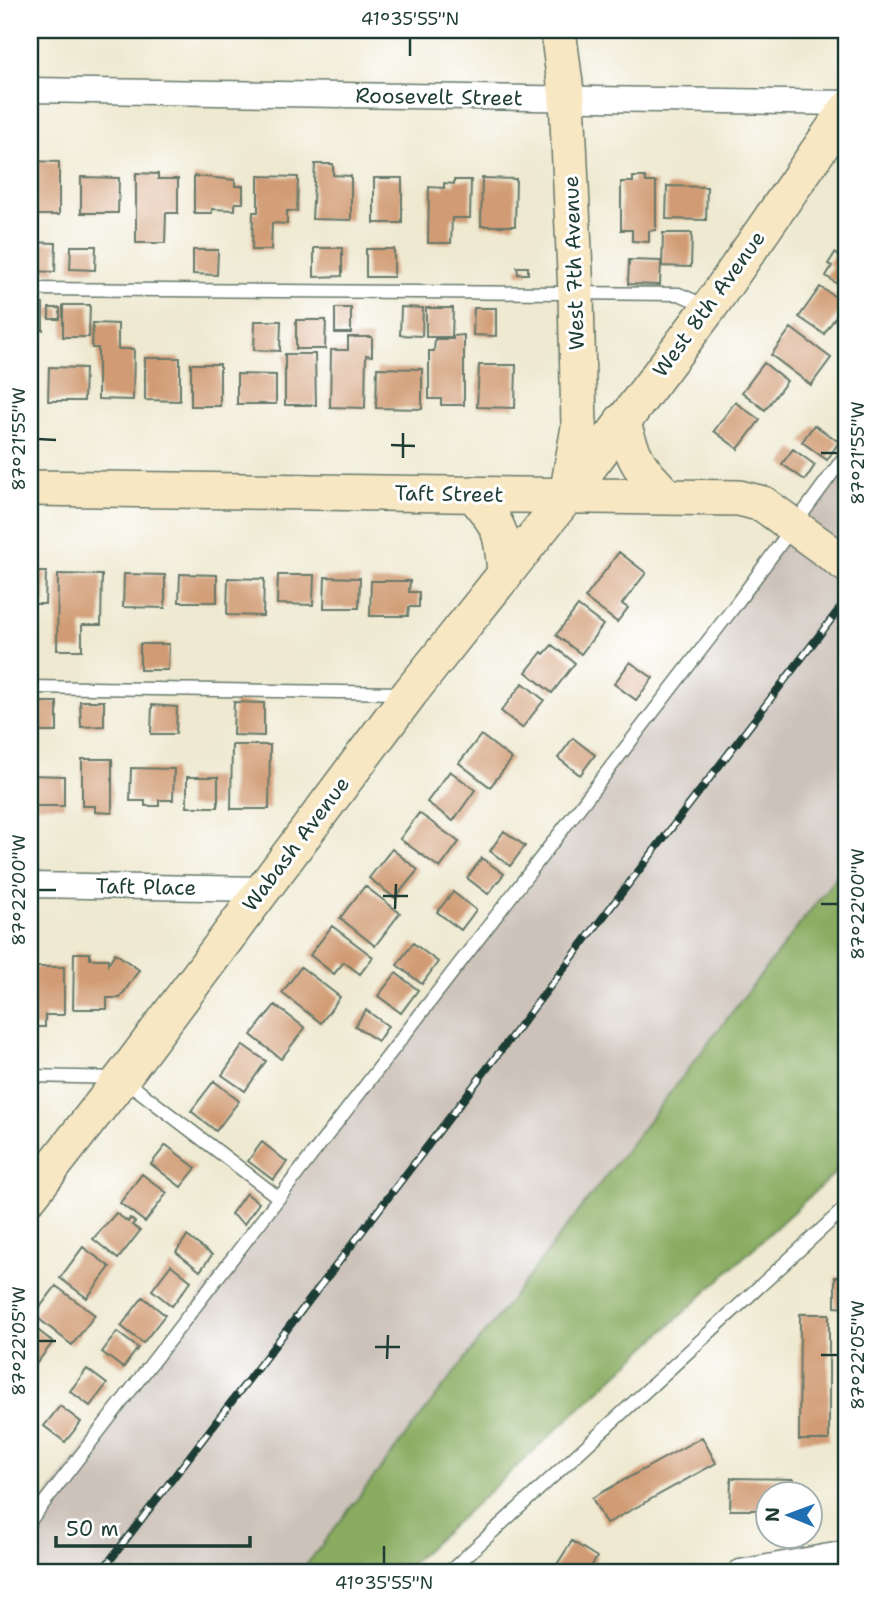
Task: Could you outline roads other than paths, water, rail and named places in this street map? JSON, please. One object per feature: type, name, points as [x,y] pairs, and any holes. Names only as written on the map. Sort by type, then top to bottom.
[{"type":"street","name":"West 7th Avenue","points":[[558,30],[567,99],[579,427],[567,496]]},
{"type":"street","name":"Roosevelt Street","points":[[30,90],[847,103]]},
{"type":"street","name":"West 8th Avenue","points":[[567,496],[709,307],[847,109]]},
{"type":"street","points":[[622,421],[630,448],[643,472],[668,497]]},
{"type":"street","name":"Taft Street","points":[[30,488],[739,498],[763,503],[847,565]]},
{"type":"street","points":[[473,494],[496,521],[503,540],[505,575]]},
{"type":"street","name":"Wabash Avenue","points":[[30,1196],[122,1078],[410,693],[567,496]]},
{"type":"street","name":"Taft Place","points":[[30,885],[263,889]]},
{"type":"street","points":[[740,1572],[847,1555]]},
{"type":"lane","points":[[30,289],[679,294],[709,307]]},
{"type":"lane","points":[[30,1521],[725,618],[847,453]]},
{"type":"lane","points":[[30,687],[410,693]]},
{"type":"lane","points":[[30,1076],[122,1078],[279,1198]]},
{"type":"lane","points":[[449,1572],[847,1206]]},
{"type":"railway","points":[[101,1572],[847,599]]}]
